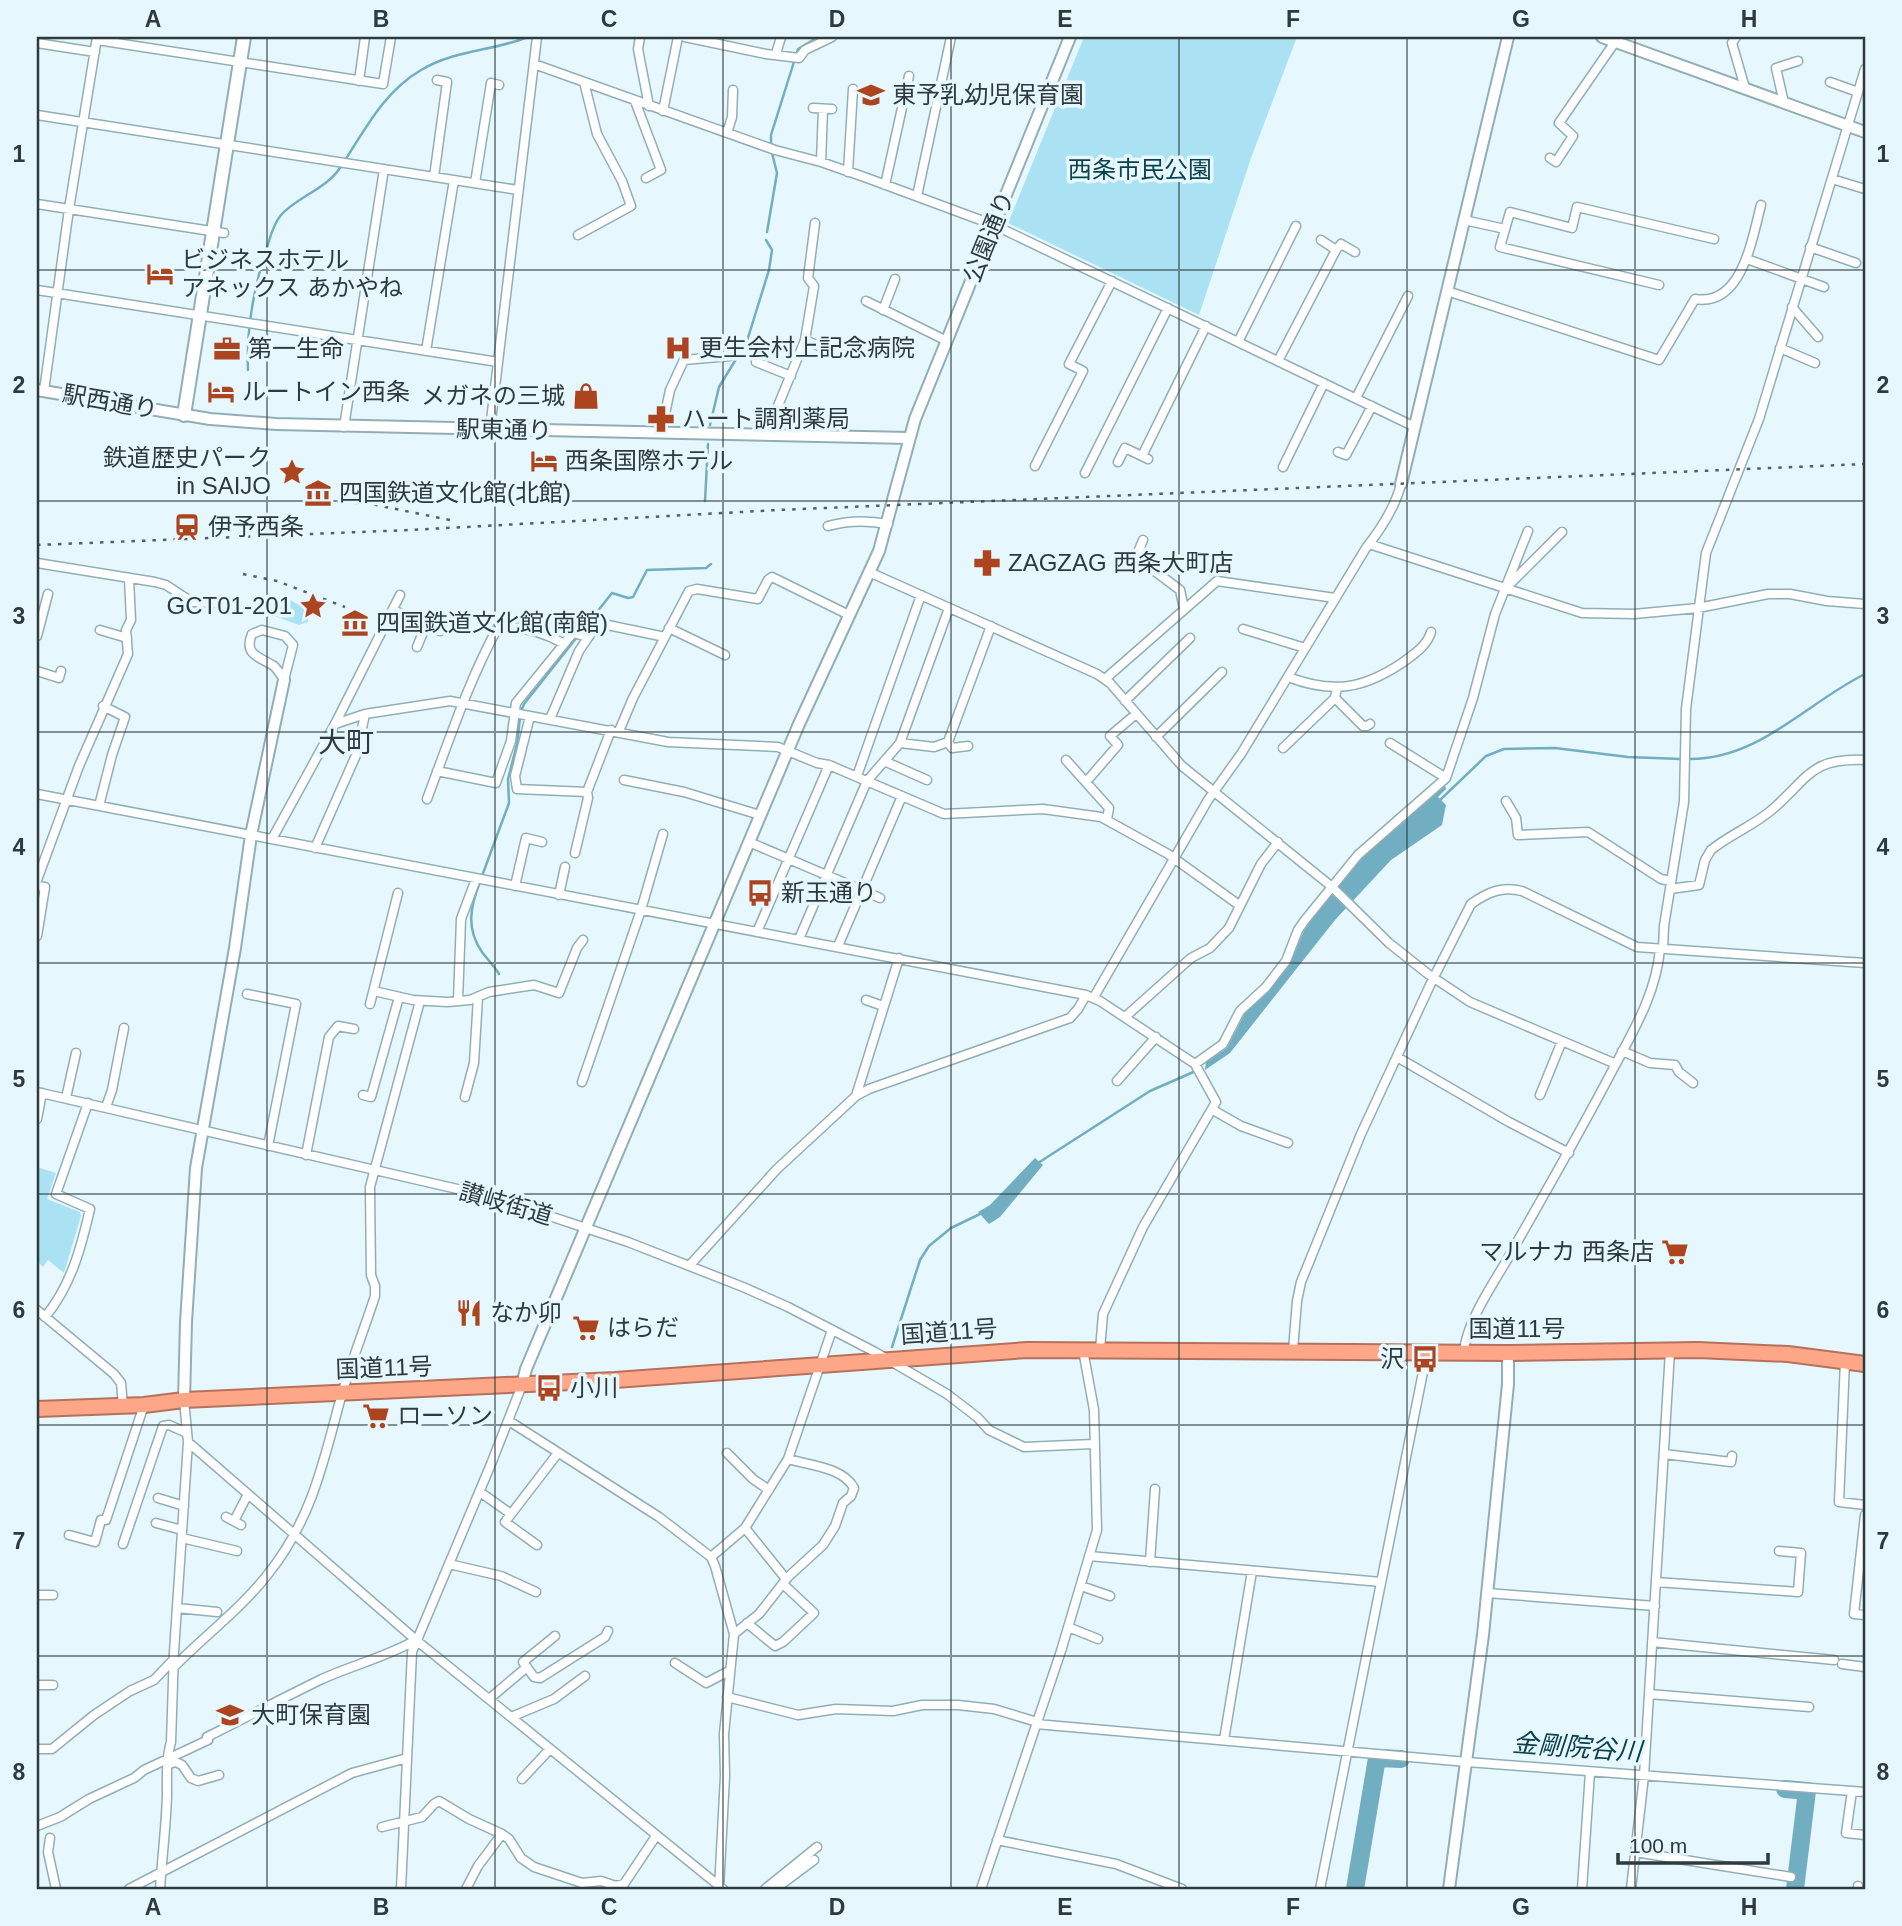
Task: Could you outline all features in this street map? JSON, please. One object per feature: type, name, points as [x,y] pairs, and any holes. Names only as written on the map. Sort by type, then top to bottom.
[{"type":"highway","name":"国道11号","points":[[37,1409],[522,1385],[1027,1350],[1508,1353],[1740,1351],[1865,1363]]},
{"type":"main road","points":[[184,415],[200,315],[219,232],[227,144],[244,37]]},
{"type":"street","points":[[359,81],[365,37]]},
{"type":"street","points":[[40,390],[97,38],[383,84],[391,37]]},
{"type":"street","points":[[490,429],[537,37]]},
{"type":"street","points":[[640,37],[638,49],[649,106]]},
{"type":"street","points":[[663,111],[678,37]]},
{"type":"street","points":[[685,37],[796,57],[832,37]]},
{"type":"street","points":[[776,54],[780,37]]},
{"type":"street","points":[[917,196],[951,37]]},
{"type":"street","name":"公園通り","points":[[522,1385],[526,1369],[787,751],[869,572],[888,524],[908,438],[1070,37]]},
{"type":"street","points":[[690,1265],[777,1169],[856,1096],[869,1089],[1070,1018],[1090,996],[1398,496],[1508,37]]},
{"type":"street","points":[[1602,37],[1865,132]]},
{"type":"street","points":[[1736,37],[1732,43],[1745,88]]},
{"type":"street","points":[[1550,158],[1556,162],[1573,136],[1559,123],[1615,41]]},
{"type":"street","points":[[37,43],[95,52]]},
{"type":"street","points":[[1784,103],[1776,68],[1798,61]]},
{"type":"street","points":[[534,64],[727,134],[885,184],[994,225],[1415,427]]},
{"type":"street","points":[[1464,1352],[1466,1338],[1487,1296],[1569,1153],[1647,1003],[1655,979],[1684,802],[1686,709],[1706,553],[1759,419],[1865,69]]},
{"type":"street","points":[[885,184],[909,76]]},
{"type":"street","points":[[434,177],[447,82],[437,80]]},
{"type":"street","points":[[578,235],[631,206],[622,181],[597,134],[584,82]]},
{"type":"street","points":[[1830,82],[1858,92]]},
{"type":"street","points":[[475,183],[491,83],[499,85]]},
{"type":"street","points":[[848,172],[853,89]]},
{"type":"street","points":[[727,134],[732,117],[733,90]]},
{"type":"street","points":[[635,101],[661,170],[646,178]]},
{"type":"street","points":[[813,108],[827,109],[821,162]]},
{"type":"street","points":[[37,116],[518,190]]},
{"type":"street","points":[[344,426],[384,169]]},
{"type":"street","points":[[1832,179],[1865,189]]},
{"type":"street","points":[[426,351],[454,180]]},
{"type":"street","points":[[37,204],[219,232]]},
{"type":"street","points":[[1447,291],[1659,360],[1695,299],[1708,301],[1725,294],[1747,259],[1760,205]]},
{"type":"street","points":[[1659,285],[1500,247],[1510,212],[1572,228],[1577,208],[1714,239]]},
{"type":"street","points":[[1464,220],[1505,229]]},
{"type":"street","points":[[766,435],[805,340],[814,286],[808,278],[815,223]]},
{"type":"street","points":[[1238,342],[1296,226]]},
{"type":"street","points":[[1321,240],[1336,250]]},
{"type":"street","points":[[1278,361],[1336,250],[1341,244],[1355,252]]},
{"type":"street","points":[[1810,247],[1856,263]]},
{"type":"street","points":[[1747,259],[1824,287]]},
{"type":"street","points":[[883,310],[895,279]]},
{"type":"street","points":[[1035,466],[1083,371],[1069,364],[1112,281]]},
{"type":"street","points":[[37,290],[498,362]]},
{"type":"street","points":[[1356,398],[1408,296]]},
{"type":"street","points":[[866,301],[947,341]]},
{"type":"street","points":[[1792,306],[1818,337]]},
{"type":"street","points":[[1085,473],[1168,308]]},
{"type":"street","points":[[1118,462],[1125,448],[1145,457],[1206,326]]},
{"type":"street","points":[[805,340],[833,352]]},
{"type":"street","points":[[1780,348],[1815,363]]},
{"type":"street","points":[[661,433],[670,390],[684,360],[730,356]]},
{"type":"street","points":[[756,362],[791,376]]},
{"type":"street","points":[[1283,467],[1324,383]]},
{"type":"street","name":"駅西通り","points":[[40,390],[184,415]]},
{"type":"street","points":[[1338,452],[1346,455],[1372,406]]},
{"type":"street","name":"駅東通り","points":[[184,415],[238,422],[344,426],[908,438]]},
{"type":"street","points":[[828,526],[844,521],[888,524]]},
{"type":"street","points":[[1196,1065],[1223,1044],[1240,1011],[1266,988],[1286,961],[1298,930],[1370,844],[1446,778],[1473,698],[1495,614],[1528,531]]},
{"type":"street","points":[[1505,588],[1562,531]]},
{"type":"street","points":[[1143,540],[1136,556],[1180,590],[1184,609]]},
{"type":"street","points":[[1369,544],[1582,613],[1634,614],[1698,608],[1768,594],[1790,594],[1865,604]]},
{"type":"street","points":[[37,563],[166,585],[192,602],[221,603]]},
{"type":"street","points":[[869,572],[1105,680],[1182,765],[1333,888],[1389,943],[1434,979],[1470,1002],[1616,1064]]},
{"type":"street","points":[[575,853],[588,798],[587,792],[615,730],[690,591],[697,589],[758,599],[772,577],[849,615]]},
{"type":"street","points":[[37,880],[103,706],[128,654],[126,630],[131,620],[129,578]]},
{"type":"street","points":[[1105,680],[1217,581],[1335,598]]},
{"type":"street","points":[[37,636],[48,594]]},
{"type":"street","points":[[272,839],[335,724],[400,595]]},
{"type":"street","points":[[857,776],[921,595]]},
{"type":"street","points":[[799,939],[867,781],[900,743],[949,608]]},
{"type":"street","points":[[393,610],[440,631]]},
{"type":"street","points":[[550,719],[579,651],[598,623],[667,632],[725,655]]},
{"type":"street","points":[[417,647],[426,625]]},
{"type":"street","points":[[427,799],[461,702],[498,627],[511,626],[550,636],[564,643]]},
{"type":"street","points":[[948,742],[990,626]]},
{"type":"street","points":[[1243,629],[1305,648]]},
{"type":"street","points":[[100,630],[127,638]]},
{"type":"street","points":[[160,1889],[167,1796],[166,1756],[171,1742],[188,1438],[184,1400],[196,1168],[233,960],[251,835],[284,680],[293,652],[291,640],[285,636],[262,630],[253,634],[250,650],[255,657],[273,666],[284,680]]},
{"type":"street","points":[[1288,677],[1306,684],[1337,687],[1368,682],[1414,654],[1428,641],[1431,632]]},
{"type":"street","points":[[587,636],[573,633],[516,703],[521,714],[515,776],[517,789],[587,792]]},
{"type":"street","points":[[1125,701],[1190,638]]},
{"type":"street","points":[[273,666],[284,663],[293,652]]},
{"type":"street","points":[[37,671],[59,678],[61,671]]},
{"type":"street","points":[[1156,737],[1222,672]]},
{"type":"street","points":[[1283,748],[1335,698],[1337,687]]},
{"type":"street","points":[[1335,698],[1363,726],[1370,724]]},
{"type":"street","points":[[335,724],[365,714],[450,701],[668,742],[778,747],[857,776],[944,814],[1043,809],[1107,819],[1174,860],[1239,905]]},
{"type":"street","points":[[99,806],[125,717],[103,706]]},
{"type":"street","points":[[315,848],[357,753],[365,714]]},
{"type":"street","points":[[438,771],[496,783],[521,714]]},
{"type":"street","points":[[1086,782],[1118,745],[1110,736],[1136,714]]},
{"type":"street","points":[[900,743],[934,747],[948,742]]},
{"type":"street","points":[[948,742],[953,748],[968,746]]},
{"type":"street","points":[[1390,743],[1446,778]]},
{"type":"street","points":[[1066,760],[1109,808],[1107,819]]},
{"type":"street","points":[[1506,801],[1516,818],[1518,835],[1588,832],[1671,885],[1699,885],[1705,860],[1711,850],[1774,808],[1807,774],[1823,763],[1865,760]]},
{"type":"street","points":[[884,761],[927,780]]},
{"type":"street","points":[[757,932],[829,765]]},
{"type":"street","points":[[624,780],[684,792],[760,815]]},
{"type":"street","points":[[37,794],[1090,996],[1196,1065],[1216,1102],[1143,1227],[1103,1314],[1100,1350]]},
{"type":"street","points":[[838,946],[902,796]]},
{"type":"street","points":[[582,1082],[641,910],[663,834]]},
{"type":"street","points":[[515,886],[526,838],[542,842]]},
{"type":"street","points":[[749,842],[880,898]]},
{"type":"street","points":[[1125,1017],[1191,958],[1210,948],[1229,928],[1261,864],[1278,842]]},
{"type":"street","points":[[559,895],[565,867]]},
{"type":"street","points":[[458,1001],[461,919],[481,879]]},
{"type":"street","points":[[37,886],[45,887],[37,936]]},
{"type":"street","points":[[1293,1350],[1301,1282],[1361,1134],[1471,904],[1488,893],[1506,888],[1531,895],[1627,944],[1646,949],[1865,963]]},
{"type":"street","points":[[370,1004],[398,893]]},
{"type":"street","points":[[374,991],[420,1001],[458,1001],[489,992],[534,985],[559,993],[577,948],[583,940]]},
{"type":"street","points":[[856,1096],[899,958]]},
{"type":"street","points":[[247,994],[296,1004],[268,1146]]},
{"type":"street","points":[[363,1095],[372,1097],[399,997]]},
{"type":"street","points":[[465,1097],[474,1063],[478,997]]},
{"type":"street","points":[[866,1000],[883,1006]]},
{"type":"street","points":[[37,1749],[52,1749],[94,1715],[130,1691],[154,1680],[212,1633],[268,1574],[307,1513],[375,1296],[376,1286],[371,1275],[370,1187],[420,1001]]},
{"type":"street","points":[[306,1155],[329,1037],[338,1026],[354,1029]]},
{"type":"street","points":[[106,1107],[124,1028]]},
{"type":"street","points":[[1117,1081],[1156,1037]]},
{"type":"street","points":[[1540,1095],[1562,1041]]},
{"type":"street","points":[[1622,1051],[1650,1063],[1670,1062],[1693,1083]]},
{"type":"street","points":[[66,1098],[76,1053]]},
{"type":"street","points":[[1396,1057],[1508,1122],[1569,1153]]},
{"type":"street","points":[[37,1119],[39,1093]]},
{"type":"street","name":"讃岐街道","points":[[39,1093],[492,1197],[743,1286],[887,1359],[947,1394],[989,1430],[1024,1447],[1093,1444]]},
{"type":"street","points":[[45,1317],[57,1302],[80,1253],[90,1209],[56,1194],[88,1103]]},
{"type":"street","points":[[1213,1110],[1257,1133],[1288,1143]]},
{"type":"street","points":[[37,1310],[114,1374],[121,1383],[122,1406]]},
{"type":"street","points":[[711,1557],[745,1528],[788,1459],[832,1330]]},
{"type":"street","points":[[981,1889],[1068,1627],[1097,1530],[1094,1410],[1083,1350]]},
{"type":"street","points":[[1632,1889],[1644,1776],[1670,1350]]},
{"type":"street","points":[[1320,1889],[1427,1352]]},
{"type":"street","points":[[1449,1889],[1487,1593],[1508,1384],[1508,1353]]},
{"type":"street","points":[[1845,1361],[1839,1502],[1865,1505]]},
{"type":"street","points":[[401,1889],[411,1662],[416,1640],[480,1492],[522,1385]]},
{"type":"street","points":[[69,1535],[95,1542],[101,1520],[106,1520],[144,1405]]},
{"type":"street","points":[[509,1421],[659,1517],[711,1557],[734,1634],[724,1734],[721,1888]]},
{"type":"street","points":[[123,1544],[163,1426],[169,1424],[416,1640],[721,1888]]},
{"type":"street","points":[[537,1545],[505,1522],[558,1453]]},
{"type":"street","points":[[727,1453],[753,1479],[769,1490]]},
{"type":"street","points":[[1664,1454],[1731,1462],[1732,1456]]},
{"type":"street","points":[[734,1634],[759,1614],[784,1582],[823,1545],[835,1526],[843,1503],[851,1496],[854,1488],[851,1482],[839,1474],[788,1459]]},
{"type":"street","points":[[137,1468],[148,1472]]},
{"type":"street","points":[[1150,1562],[1155,1489]]},
{"type":"street","points":[[480,1492],[511,1514]]},
{"type":"street","points":[[234,1521],[248,1494]]},
{"type":"street","points":[[158,1498],[184,1506]]},
{"type":"street","points":[[122,1515],[132,1518]]},
{"type":"street","points":[[1865,1515],[1854,1614],[1865,1615]]},
{"type":"street","points":[[156,1523],[237,1551]]},
{"type":"street","points":[[745,1528],[784,1582],[814,1613],[783,1642],[775,1646],[747,1623]]},
{"type":"street","points":[[1656,1582],[1798,1592],[1801,1553],[1779,1551]]},
{"type":"street","points":[[1089,1556],[1381,1582]]},
{"type":"street","points":[[449,1564],[501,1576],[536,1592]]},
{"type":"street","points":[[1224,1740],[1252,1571]]},
{"type":"street","points":[[1081,1586],[1110,1596]]},
{"type":"street","points":[[1487,1593],[1655,1606]]},
{"type":"street","points":[[37,1595],[53,1595]]},
{"type":"street","points":[[177,1608],[217,1612]]},
{"type":"street","points":[[1068,1627],[1098,1639]]},
{"type":"street","points":[[555,1636],[523,1662],[534,1677],[540,1678],[605,1637],[608,1631]]},
{"type":"street","points":[[37,1826],[60,1817],[144,1770],[168,1762],[208,1741],[206,1737],[323,1679],[373,1661],[416,1640]]},
{"type":"street","points":[[1652,1642],[1865,1667]]},
{"type":"street","points":[[675,1663],[706,1683],[729,1671]]},
{"type":"street","points":[[489,1699],[527,1667]]},
{"type":"street","points":[[512,1717],[554,1699],[584,1676]]},
{"type":"street","points":[[37,1685],[52,1685]]},
{"type":"street","points":[[1649,1694],[1809,1707]]},
{"type":"street","points":[[727,1697],[798,1715],[836,1709],[893,1711],[922,1705],[958,1705],[986,1708],[1036,1723],[1467,1762],[1865,1792]]},
{"type":"street","points":[[522,1779],[550,1749]]},
{"type":"street","points":[[129,1889],[352,1773],[407,1758]]},
{"type":"street","points":[[168,1762],[182,1765],[191,1778],[198,1780],[219,1775]]},
{"type":"street","points":[[1582,1889],[1590,1772]]},
{"type":"street","points":[[1852,1791],[1846,1833],[1865,1835]]},
{"type":"street","points":[[383,1827],[422,1816],[439,1801],[502,1834],[509,1839],[521,1858],[534,1867],[582,1883],[601,1881],[616,1886],[624,1884],[656,1836]]},
{"type":"street","points":[[466,1889],[478,1866],[502,1834]]},
{"type":"street","points":[[50,1838],[48,1852],[56,1889]]},
{"type":"street","points":[[997,1840],[1116,1864],[1182,1889]]},
{"type":"street","points":[[765,1889],[817,1847]]},
{"type":"street","points":[[1635,1852],[1791,1877]]},
{"type":"street","points":[[775,1889],[814,1860]]},
{"type":"green space","name":"西条市民公園","points":[[1084,37],[1297,37],[1251,158],[1199,315],[1008,223]]},
{"type":"green space","points":[[284,596],[309,611],[308,622],[299,625],[263,612],[260,607],[263,598]]},
{"type":"green space","points":[[37,1167],[56,1173],[47,1199],[80,1212],[64,1273],[48,1260],[43,1267],[37,1261]]},
{"type":"shaded area","points":[[1445,785],[1446,789],[1438,797],[1446,805],[1442,825],[1391,860],[1335,920],[1230,1053],[1205,1070],[1206,1062],[1227,1048],[1246,1011],[1264,996],[1282,974],[1305,928],[1361,858]]},
{"type":"shaded area","points":[[1035,1158],[1043,1165],[1000,1217],[989,1224],[978,1212],[990,1205]]},
{"type":"waterway","points":[[248,370],[248,338],[255,291],[272,233],[281,215],[334,175],[375,114],[407,79],[447,58],[528,37]]},
{"type":"waterway","points":[[771,146],[771,135],[798,49],[818,37]]},
{"type":"waterway","points":[[767,232],[777,173],[772,153]]},
{"type":"waterway","points":[[710,425],[719,387],[747,341],[769,270],[772,250],[766,240]]},
{"type":"waterway","points":[[705,501],[708,444]]},
{"type":"waterway","points":[[521,711],[612,593],[633,597],[647,570],[706,568],[711,564]]},
{"type":"waterway","points":[[1688,759],[1714,757],[1760,740],[1865,674]]},
{"type":"waterway","points":[[482,876],[509,803],[508,779],[520,718]]},
{"type":"waterway","points":[[1439,801],[1486,756],[1504,749],[1555,748],[1628,757],[1681,759]]},
{"type":"waterway","points":[[480,882],[472,909],[472,926],[482,952],[499,974]]},
{"type":"waterway","points":[[1038,1163],[1150,1091],[1198,1070]]},
{"type":"waterway","points":[[892,1347],[920,1260],[929,1246],[951,1228],[982,1213]]},
{"type":"waterway","name":"金剛院谷川","points":[[1355,1889],[1377,1758],[1401,1759]]},
{"type":"waterway","name":"金剛院谷川","points":[[1785,1789],[1807,1791],[1795,1889]]},
{"type":"railway","points":[[37,545],[410,530],[778,510],[1865,464]]},
{"type":"railway","points":[[343,502],[371,504],[450,520]]},
{"type":"railway","points":[[243,574],[277,581],[345,607]]},
{"type":"place","name":"東予乳幼児保育園","points":[[871,95]]},
{"type":"place","name":"ビジネスホテル アネックス あかやね","points":[[160,274]]},
{"type":"place","name":"更生会村上記念病院","points":[[678,348]]},
{"type":"place","name":"第一生命","points":[[227,349]]},
{"type":"place","name":"ルートイン西条","points":[[221,392]]},
{"type":"place","name":"メガネの三城","points":[[586,396]]},
{"type":"place","name":"ハート調剤薬局","points":[[661,419]]},
{"type":"place","name":"西条国際ホテル","points":[[544,461]]},
{"type":"place","name":"鉄道歴史パーク in SAIJO","points":[[292,472]]},
{"type":"place","name":"四国鉄道文化館(北館)","points":[[318,493]]},
{"type":"place","name":"伊予西条","points":[[187,527]]},
{"type":"place","name":"ZAGZAG 西条大町店","points":[[987,563]]},
{"type":"place","name":"GCT01-201","points":[[313,606]]},
{"type":"place","name":"四国鉄道文化館(南館)","points":[[355,623]]},
{"type":"place","name":"新玉通り","points":[[760,893]]},
{"type":"place","name":"マルナカ 西条店","points":[[1675,1252]]},
{"type":"place","name":"なか卯","points":[[469,1313]]},
{"type":"place","name":"はらだ","points":[[586,1328]]},
{"type":"place","name":"沢","points":[[1425,1359]]},
{"type":"place","name":"小川","points":[[549,1388]]},
{"type":"place","name":"ローソン","points":[[376,1416]]},
{"type":"place","name":"大町保育園","points":[[230,1715]]},
{"type":"district","name":"大町","points":[[346,742]]}]
